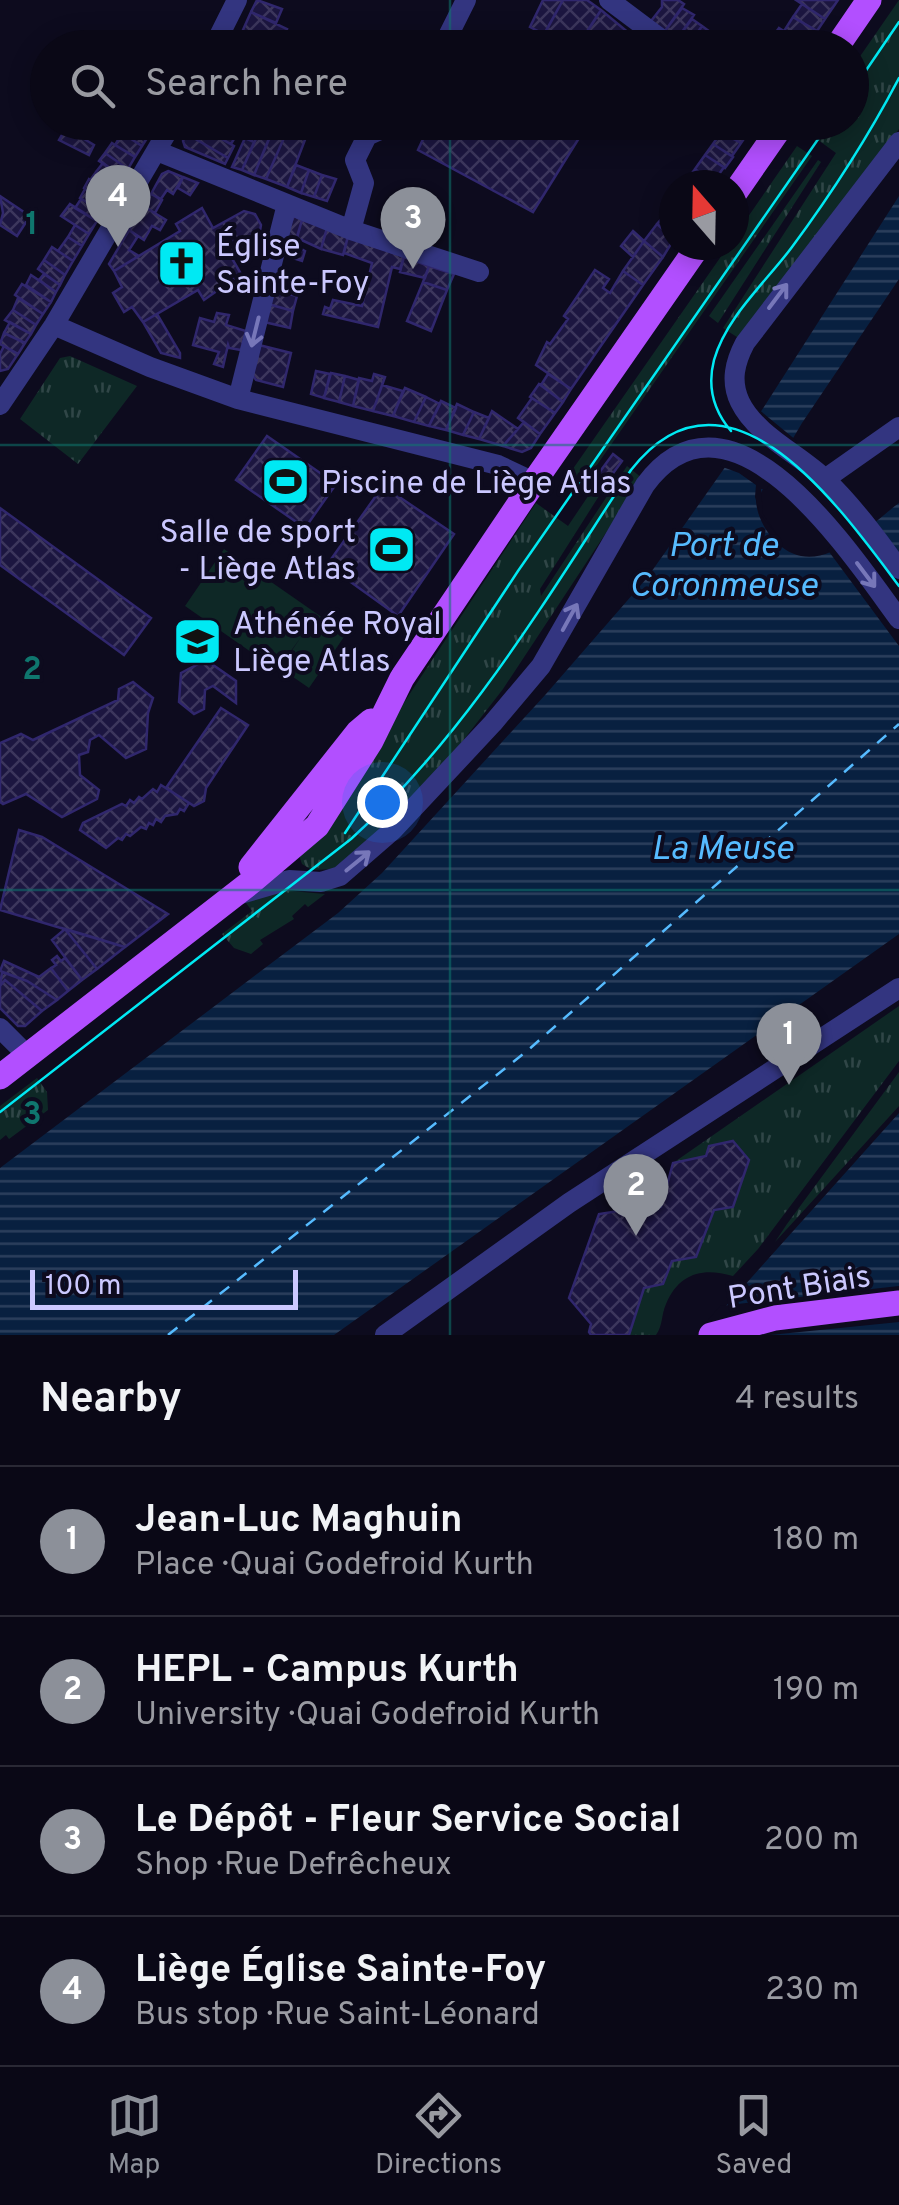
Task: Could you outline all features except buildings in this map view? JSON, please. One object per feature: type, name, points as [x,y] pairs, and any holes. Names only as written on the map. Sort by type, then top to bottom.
[{"type":"main road","points":[[848,30],[869,0]]},
{"type":"main road","points":[[749,171],[769,140]]},
{"type":"main road","points":[[0,1077],[310,834],[371,741],[402,678],[689,260]]},
{"type":"main road","points":[[212,912],[219,898],[253,866],[358,732],[388,706]]},
{"type":"main road","name":"Pont Biais","points":[[711,1335],[774,1318],[899,1303]]},
{"type":"street","points":[[222,30],[237,0]]},
{"type":"street","points":[[451,30],[466,0]]},
{"type":"street","points":[[609,0],[649,30]]},
{"type":"street","points":[[5,391],[54,326],[163,140]]},
{"type":"street","points":[[351,230],[364,183],[354,160],[365,140]]},
{"type":"street","points":[[899,142],[745,343],[734,381],[749,416],[825,479],[899,568]]},
{"type":"street","points":[[157,151],[351,230],[480,272]]},
{"type":"street","points":[[238,400],[287,204]]},
{"type":"street","points":[[54,326],[238,400],[488,462],[534,482]]},
{"type":"street","points":[[825,479],[899,427]]},
{"type":"street","points":[[234,895],[289,880],[321,882],[340,876],[382,841],[525,687],[556,642],[626,514],[657,469],[690,450],[726,449],[746,457],[805,500],[899,618]]},
{"type":"street","points":[[306,882],[288,852],[290,838],[304,818],[314,791]]},
{"type":"street","points":[[385,1335],[569,1203],[899,988]]},
{"type":"street","points":[[0,1028],[28,1056]]},
{"type":"green space","points":[[899,0],[899,129],[740,339],[723,328],[836,153],[818,140],[869,140],[869,43]]},
{"type":"green space","points":[[797,146],[812,156],[749,246],[749,215]]},
{"type":"green space","points":[[818,160],[821,162],[718,323],[709,316]]},
{"type":"green space","points":[[719,260],[740,260],[576,495],[561,486]]},
{"type":"green space","points":[[70,356],[137,386],[78,464],[20,419],[60,358]]},
{"type":"green space","points":[[627,466],[642,478],[503,689],[458,747],[387,824],[336,869],[312,870],[302,864],[299,855],[325,822],[536,503],[568,526],[597,483],[604,488],[540,589],[541,596]]},
{"type":"green space","points":[[224,549],[346,634],[309,688],[280,668],[301,637],[277,670],[185,606]]},
{"type":"green space","points":[[279,890],[325,894],[308,907],[305,904],[292,916],[294,919],[260,940],[263,944],[251,954],[234,948],[222,934],[252,911],[246,903]]},
{"type":"green space","points":[[899,1006],[899,1061],[758,1249],[733,1276],[712,1272],[685,1279],[671,1294],[656,1335],[629,1335],[644,1288],[663,1284],[672,1261],[696,1256],[714,1210],[733,1206],[749,1161],[733,1141],[709,1146],[706,1156],[673,1163]]},
{"type":"green space","points":[[899,1072],[899,1106],[775,1242],[787,1224]]},
{"type":"green space","points":[[37,1078],[47,1092],[48,1110],[9,1139],[6,1135],[0,1140],[0,1106]]},
{"type":"water","name":"La Meuse","points":[[899,196],[899,279],[802,423],[756,501],[763,524],[777,543],[793,554],[809,557],[841,547],[899,503],[899,934],[334,1335],[0,1335],[0,1168],[338,913],[382,873],[647,578],[728,463]]},
{"type":"water","points":[[899,1113],[899,1335],[700,1335]]},
{"type":"pier","points":[[757,408],[797,441],[766,490],[761,489],[763,514],[778,536],[760,514],[756,485],[720,466]]},
{"type":"pier","points":[[872,516],[899,553],[899,646],[827,549]]},
{"type":"pier","points":[[899,1286],[899,1322],[770,1335],[695,1335],[720,1306]]},
{"type":"ferry route","points":[[168,1335],[527,1051],[899,724]]},
{"type":"tram line","points":[[869,66],[899,22]]},
{"type":"tram line","points":[[869,131],[899,78]]},
{"type":"tram line","points":[[345,833],[518,571],[817,140]]},
{"type":"tram line","points":[[731,431],[716,407],[712,389],[712,370],[720,344],[737,315],[792,247],[864,140]]},
{"type":"tram line","points":[[0,1112],[351,839],[393,798],[503,664],[631,470],[668,436],[706,425],[743,432],[780,453],[846,518],[899,586]]},
{"type":"place","name":"Liège Église Sainte-Foy","points":[[118,247]]},
{"type":"place","name":"Église Sainte-Foy","points":[[181,263]]},
{"type":"place","name":"Le Dépôt - Fleur Service Social","points":[[413,269]]},
{"type":"place","name":"Piscine de Liège Atlas","points":[[286,482]]},
{"type":"place","name":"Salle de sport - Liège Atlas","points":[[391,549]]},
{"type":"place","name":"Athénée Royal Liège Atlas","points":[[198,641]]},
{"type":"place","name":"Jean-Luc Maghuin","points":[[789,1085]]},
{"type":"place","name":"HEPL - Campus Kurth","points":[[636,1236]]},
{"type":"water label","name":"Port de Coronmeuse","points":[[723,564]]}]
